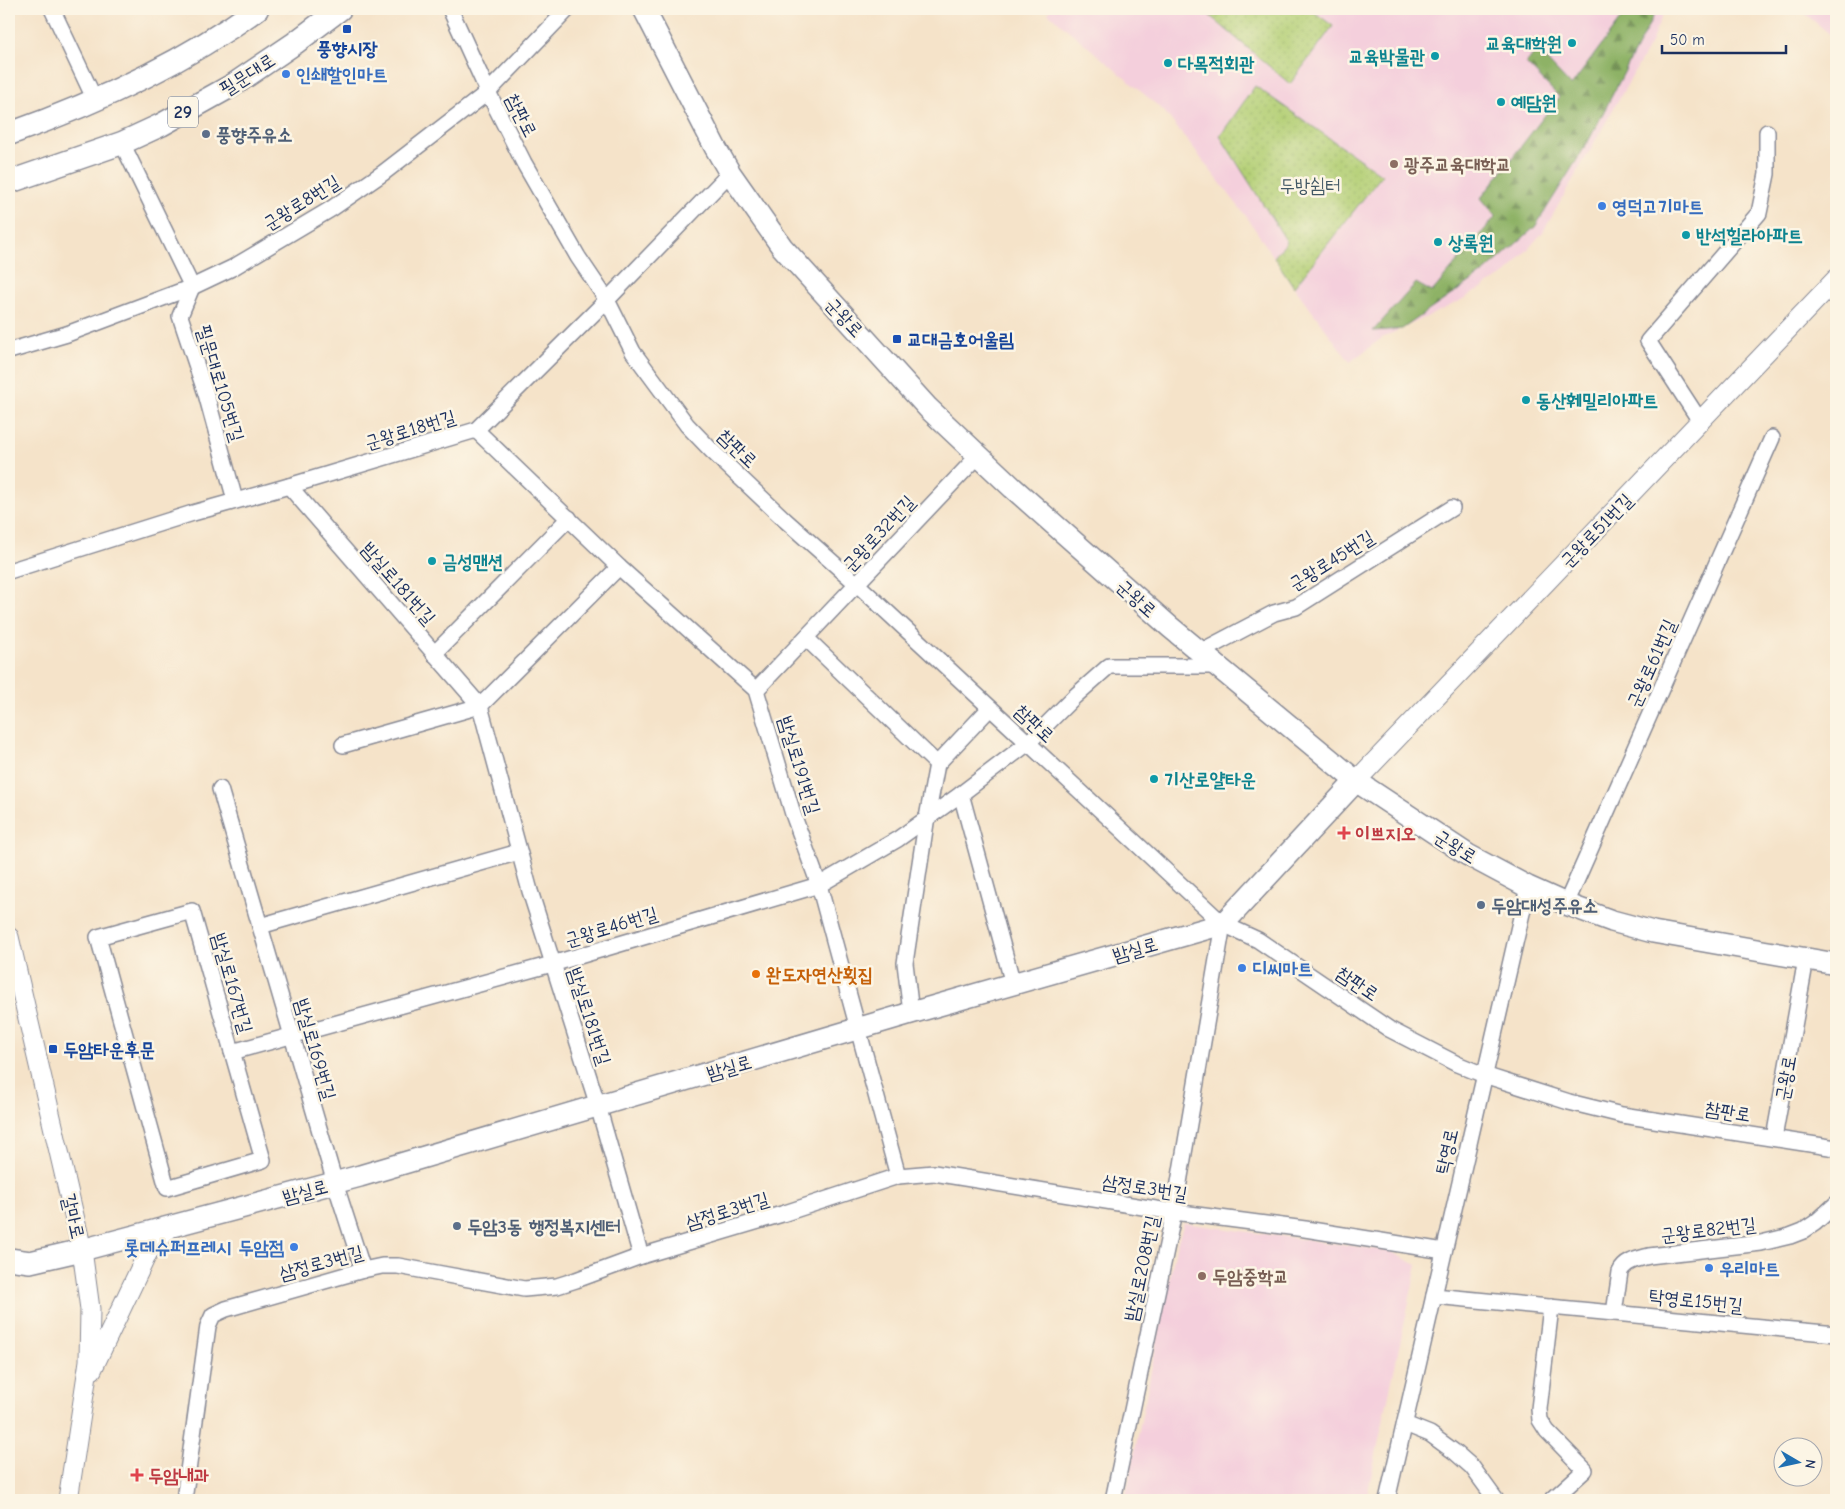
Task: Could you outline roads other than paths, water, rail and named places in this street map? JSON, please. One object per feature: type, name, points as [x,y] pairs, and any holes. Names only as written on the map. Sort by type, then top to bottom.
[{"type":"main road","name":"29","points":[[9,134],[139,81],[236,25],[257,9]]},
{"type":"main road","name":"필문대로","points":[[9,182],[122,143],[233,85],[295,43],[340,9]]},
{"type":"main road","name":"군왕로","points":[[644,9],[730,173],[782,246],[928,408],[978,456],[1170,627],[1356,781],[1468,855],[1528,887],[1566,904],[1612,921],[1653,932],[1836,964]]},
{"type":"main road","points":[[1223,924],[1356,781]]},
{"type":"main road","name":"밤실로","points":[[9,1259],[30,1262],[82,1250],[335,1183],[911,1013],[1223,924]]},
{"type":"street","points":[[52,9],[95,100]]},
{"type":"street","name":"참판로","points":[[450,9],[488,92],[524,163],[578,257],[606,300],[633,352],[688,424],[712,451],[785,520],[857,584],[1223,924],[1258,940],[1389,1029],[1421,1047],[1484,1075],[1569,1102],[1622,1115],[1836,1148]]},
{"type":"street","name":"군왕로8번길","points":[[9,351],[67,334],[192,287],[232,268],[331,209],[383,174],[488,92],[568,9]]},
{"type":"street","points":[[1700,421],[1648,341],[1759,213],[1767,174],[1767,132]]},
{"type":"street","points":[[122,143],[192,287]]},
{"type":"street","name":"군왕로18번길","points":[[9,571],[235,500],[289,486],[476,430],[730,173]]},
{"type":"street","name":"군왕로51번길","points":[[1356,781],[1836,279]]},
{"type":"street","name":"필문대로105번길","points":[[192,287],[180,316],[206,394],[235,500]]},
{"type":"street","points":[[476,430],[619,567],[756,690]]},
{"type":"street","name":"군왕로61번길","points":[[1566,904],[1772,438]]},
{"type":"street","name":"군왕로32번길","points":[[756,690],[978,456]]},
{"type":"street","name":"밤실로181번길","points":[[289,486],[480,706],[552,964],[598,1106]]},
{"type":"street","name":"군왕로45번길","points":[[1200,652],[1274,613],[1296,607],[1452,508]]},
{"type":"street","points":[[434,654],[569,518]]},
{"type":"street","points":[[344,745],[480,706],[619,567]]},
{"type":"street","points":[[806,638],[937,764]]},
{"type":"street","name":"군왕로46번길","points":[[232,1052],[552,964],[819,885],[898,839],[961,794],[1028,743],[1074,696],[1109,666],[1217,666]]},
{"type":"street","name":"밤실로191번길","points":[[756,690],[793,814],[819,885],[859,1029]]},
{"type":"street","points":[[911,1013],[905,963],[937,764],[990,708]]},
{"type":"street","name":"밤실로169번길","points":[[220,789],[291,1035],[363,1270]]},
{"type":"street","points":[[961,794],[1012,984]]},
{"type":"street","points":[[260,926],[520,852]]},
{"type":"street","name":"탁영로","points":[[1387,1500],[1528,887]]},
{"type":"street","name":"밤실로167번길","points":[[192,910],[232,1052],[263,1160],[167,1188],[98,937],[192,910]]},
{"type":"street","name":"밤실로208번길","points":[[1113,1500],[1174,1212],[1223,924]]},
{"type":"street","name":"갈마로","points":[[9,937],[82,1250],[90,1310],[90,1344],[68,1500]]},
{"type":"street","name":"군왕로","points":[[1774,1138],[1806,959]]},
{"type":"street","points":[[859,1029],[898,1176]]},
{"type":"street","points":[[598,1106],[641,1256]]},
{"type":"street","name":"삼정로3번길","points":[[184,1500],[208,1326],[213,1316],[226,1309],[382,1266],[410,1267],[524,1289],[557,1286],[641,1256],[782,1214],[898,1176],[934,1173],[1174,1212],[1305,1229],[1444,1251]]},
{"type":"street","name":"군왕로82번길","points":[[1614,1312],[1620,1272],[1623,1266],[1634,1260],[1649,1256],[1761,1243],[1790,1236],[1803,1231],[1815,1223],[1836,1204]]},
{"type":"street","points":[[85,1385],[148,1252],[170,1226]]},
{"type":"street","name":"탁영로15번길","points":[[1434,1296],[1836,1334]]},
{"type":"street","points":[[1551,1307],[1539,1408],[1540,1420],[1546,1430],[1585,1470],[1552,1500]]},
{"type":"street","points":[[1405,1424],[1430,1434],[1456,1453],[1472,1467],[1496,1500]]},
{"type":"place","name":"풍향시장","points":[[347,29]]},
{"type":"place","name":"교육대학원","points":[[1572,43]]},
{"type":"place","name":"교육박물관","points":[[1435,56]]},
{"type":"place","name":"다목적회관","points":[[1168,63]]},
{"type":"place","name":"인쇄할인마트","points":[[286,74]]},
{"type":"place","name":"예담원","points":[[1501,102]]},
{"type":"place","name":"풍향주유소","points":[[206,134]]},
{"type":"place","name":"광주교육대학교","points":[[1394,164]]},
{"type":"place","name":"영덕고기마트","points":[[1602,206]]},
{"type":"place","name":"반석힐라아파트","points":[[1686,235]]},
{"type":"place","name":"상록원","points":[[1438,242]]},
{"type":"place","name":"교대금호어울림","points":[[897,339]]},
{"type":"place","name":"동산훼밀리아파트","points":[[1526,400]]},
{"type":"place","name":"금성맨션","points":[[432,561]]},
{"type":"place","name":"기산로얄타운","points":[[1154,779]]},
{"type":"place","name":"이쁘지오","points":[[1344,833]]},
{"type":"place","name":"두암대성주유소","points":[[1481,905]]},
{"type":"place","name":"디씨마트","points":[[1242,968]]},
{"type":"place","name":"완도자연산횟집","points":[[756,974]]},
{"type":"place","name":"두암타운후문","points":[[53,1049]]},
{"type":"place","name":"두암3동 행정복지센터","points":[[457,1226]]},
{"type":"place","name":"롯데슈퍼프레시 두암점","points":[[294,1247]]},
{"type":"place","name":"우리마트","points":[[1709,1268]]},
{"type":"place","name":"두암중학교","points":[[1202,1276]]},
{"type":"place","name":"두암내과","points":[[137,1475]]},
{"type":"park label","name":"두방쉼터","points":[[1310,185]]}]
